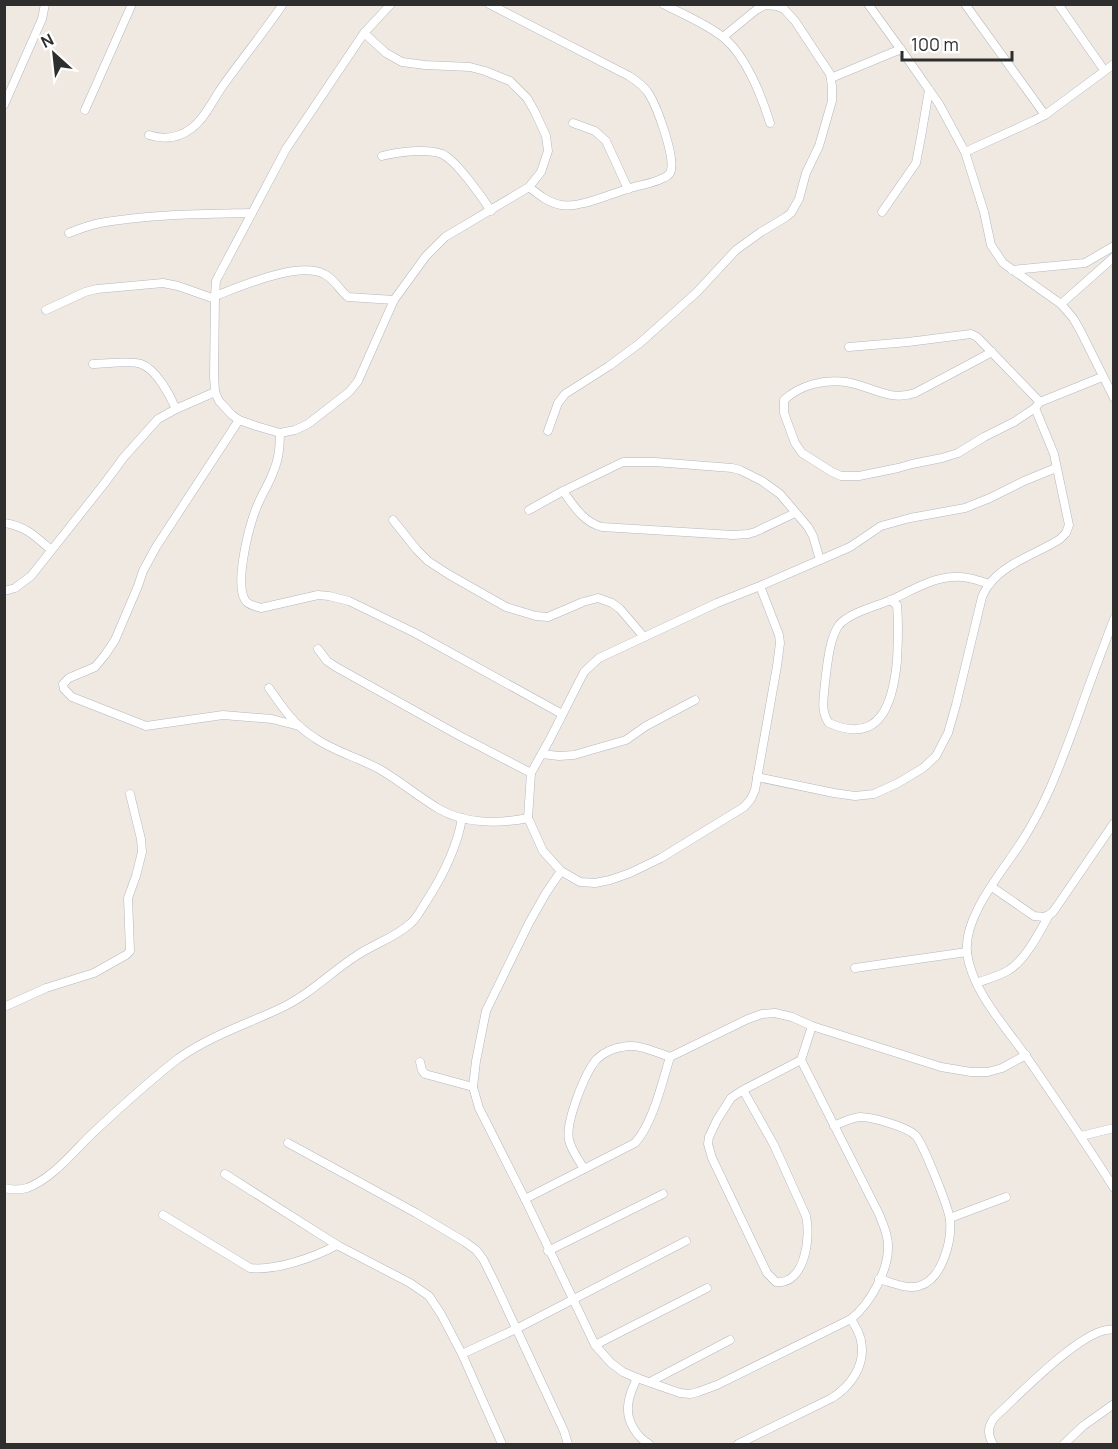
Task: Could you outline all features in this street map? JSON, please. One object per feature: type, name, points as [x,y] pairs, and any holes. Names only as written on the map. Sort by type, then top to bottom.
[{"type":"street","points":[[4,105],[42,20],[45,4]]},
{"type":"street","points":[[85,110],[132,4]]},
{"type":"street","points":[[148,135],[160,138],[173,137],[186,133],[196,125],[283,4]]},
{"type":"street","points":[[489,4],[640,83],[655,104],[671,157],[670,174],[662,179],[587,202],[563,205],[550,201],[529,187]]},
{"type":"street","points":[[663,4],[723,37],[742,61],[757,87],[770,123]]},
{"type":"street","points":[[868,4],[939,104],[965,152],[984,212],[991,244],[1003,263],[1061,304],[1073,318],[1113,398]]},
{"type":"street","points":[[965,4],[1045,115]]},
{"type":"street","points":[[1058,4],[1104,70]]},
{"type":"street","points":[[548,431],[558,403],[565,394],[640,343],[697,292],[736,250],[790,213],[799,199],[832,101],[831,78],[795,21],[784,9],[777,6],[765,5],[756,10],[723,37]]},
{"type":"street","points":[[364,33],[386,53],[402,62],[470,67],[510,81],[527,98],[535,112],[548,143],[548,151],[541,172],[529,187],[452,233],[426,256],[394,300],[354,386],[308,424],[280,433],[239,420],[224,407],[215,392],[216,281],[280,158],[364,33],[385,6]]},
{"type":"street","points":[[831,78],[901,49]]},
{"type":"street","points":[[965,152],[1034,122],[1113,64]]},
{"type":"street","points":[[882,212],[916,163],[929,90]]},
{"type":"street","points":[[573,123],[595,131],[606,141],[628,189]]},
{"type":"street","points":[[382,156],[417,151],[442,154],[454,163],[491,211]]},
{"type":"street","points":[[69,232],[98,223],[126,219],[252,213]]},
{"type":"street","points":[[1011,270],[1085,263],[1113,246]]},
{"type":"street","points":[[1061,304],[1113,257]]},
{"type":"street","points":[[46,310],[97,289],[163,283],[215,297],[268,278],[299,270],[324,274],[332,279],[348,297],[394,300]]},
{"type":"street","points":[[758,777],[855,796],[874,794],[923,768],[936,756],[948,733],[982,597],[989,584],[1011,566],[1060,539],[1068,530],[1069,521],[1052,447],[1037,405],[977,337],[971,334],[849,347]]},
{"type":"street","points":[[992,352],[906,396],[883,394],[846,382],[831,381],[805,387],[790,394],[784,400],[784,413],[795,443],[802,453],[832,472],[841,476],[859,476],[958,453],[1014,422],[1037,405],[1102,377]]},
{"type":"street","points":[[93,364],[134,362],[145,365],[160,381],[176,409]]},
{"type":"street","points":[[4,591],[15,588],[27,580],[124,457],[158,419],[215,392]]},
{"type":"street","points":[[239,420],[156,547],[143,571],[115,640],[95,667],[69,678],[63,684],[64,689],[72,697],[146,726],[223,715],[272,719],[299,726]]},
{"type":"street","points":[[280,433],[275,468],[257,504],[247,535],[242,566],[243,594],[246,602],[261,608],[328,596],[358,604],[562,714]]},
{"type":"street","points":[[529,510],[617,463],[629,461],[715,466],[740,470],[762,481],[780,494],[808,527],[820,560]]},
{"type":"street","points":[[760,586],[780,643],[758,777],[751,799],[744,807],[660,858],[630,873],[595,883],[580,882],[561,872],[543,851],[528,818],[531,773],[579,680],[589,666],[607,653],[717,603],[850,547],[881,526],[975,505],[1056,468]]},
{"type":"street","points":[[563,491],[577,511],[602,527],[748,534],[795,513]]},
{"type":"street","points":[[393,520],[428,561],[506,607],[536,616],[548,617],[598,598],[621,609],[644,637]]},
{"type":"street","points":[[4,524],[26,529],[51,550]]},
{"type":"street","points":[[890,600],[897,605],[899,628],[895,683],[887,707],[876,722],[861,729],[845,729],[829,723],[825,717],[823,705],[828,658],[834,636],[843,622],[854,615],[940,578],[960,576],[989,584]]},
{"type":"street","points":[[1113,619],[1054,782],[1038,816],[980,904],[970,924],[967,952],[977,983],[990,1007],[1026,1055],[1113,1188]]},
{"type":"street","points":[[318,649],[327,661],[336,667],[531,773]]},
{"type":"street","points":[[269,687],[291,717],[314,738],[382,770],[439,809],[462,818],[501,822],[528,818]]},
{"type":"street","points":[[542,754],[574,755],[626,740],[646,726],[695,700]]},
{"type":"street","points":[[4,1007],[46,988],[94,973],[130,951],[128,898],[142,852],[130,794]]},
{"type":"street","points":[[4,1188],[15,1190],[25,1188],[56,1169],[162,1072],[199,1045],[290,1003],[356,956],[395,935],[412,922],[434,890],[444,870],[460,831],[462,818]]},
{"type":"street","points":[[977,983],[1015,964],[1033,942],[1113,823]]},
{"type":"street","points":[[561,872],[546,893],[486,1011],[473,1087],[479,1108],[595,1345],[610,1363],[623,1372],[680,1393],[698,1392],[717,1385],[851,1319],[866,1305],[874,1292],[886,1260],[888,1247],[886,1232],[801,1060],[812,1026]]},
{"type":"street","points":[[992,887],[1034,916],[1049,915]]},
{"type":"street","points":[[855,968],[967,952]]},
{"type":"street","points":[[525,1199],[631,1146],[642,1134],[650,1117],[670,1058],[762,1014],[775,1013],[792,1017],[812,1026],[941,1066],[971,1072],[988,1072],[1002,1068],[1026,1055]]},
{"type":"street","points":[[584,1169],[569,1142],[568,1130],[584,1080],[592,1066],[599,1057],[613,1049],[629,1046],[637,1046],[670,1058]]},
{"type":"street","points":[[743,1090],[774,1145],[808,1223],[808,1239],[801,1267],[785,1282],[776,1282],[767,1273],[709,1151],[708,1144],[717,1120],[731,1098],[743,1090],[801,1060]]},
{"type":"street","points":[[420,1062],[425,1074],[473,1087]]},
{"type":"street","points":[[834,1126],[848,1119],[860,1117],[909,1131],[922,1147],[946,1203],[950,1218],[950,1234],[947,1250],[934,1276],[926,1284],[912,1287],[879,1279]]},
{"type":"street","points":[[1081,1136],[1113,1128]]},
{"type":"street","points":[[288,1143],[435,1224],[476,1250],[494,1281],[568,1444]]},
{"type":"street","points":[[225,1174],[337,1245],[410,1283],[429,1296],[462,1354],[502,1444]]},
{"type":"street","points":[[548,1251],[663,1194]]},
{"type":"street","points":[[950,1218],[1006,1197]]},
{"type":"street","points":[[163,1215],[250,1268],[264,1268],[311,1257],[337,1245]]},
{"type":"street","points":[[462,1354],[516,1329],[686,1240]]},
{"type":"street","points":[[595,1345],[708,1288]]},
{"type":"street","points":[[738,1444],[832,1398],[848,1385],[859,1368],[862,1354],[862,1343],[851,1319]]},
{"type":"street","points":[[993,1444],[988,1430],[994,1419],[1061,1356],[1103,1330],[1113,1330]]},
{"type":"street","points":[[650,1382],[730,1340]]},
{"type":"street","points":[[637,1378],[630,1396],[629,1417],[641,1439],[648,1444]]},
{"type":"street","points":[[1064,1444],[1083,1426],[1113,1404]]}]
